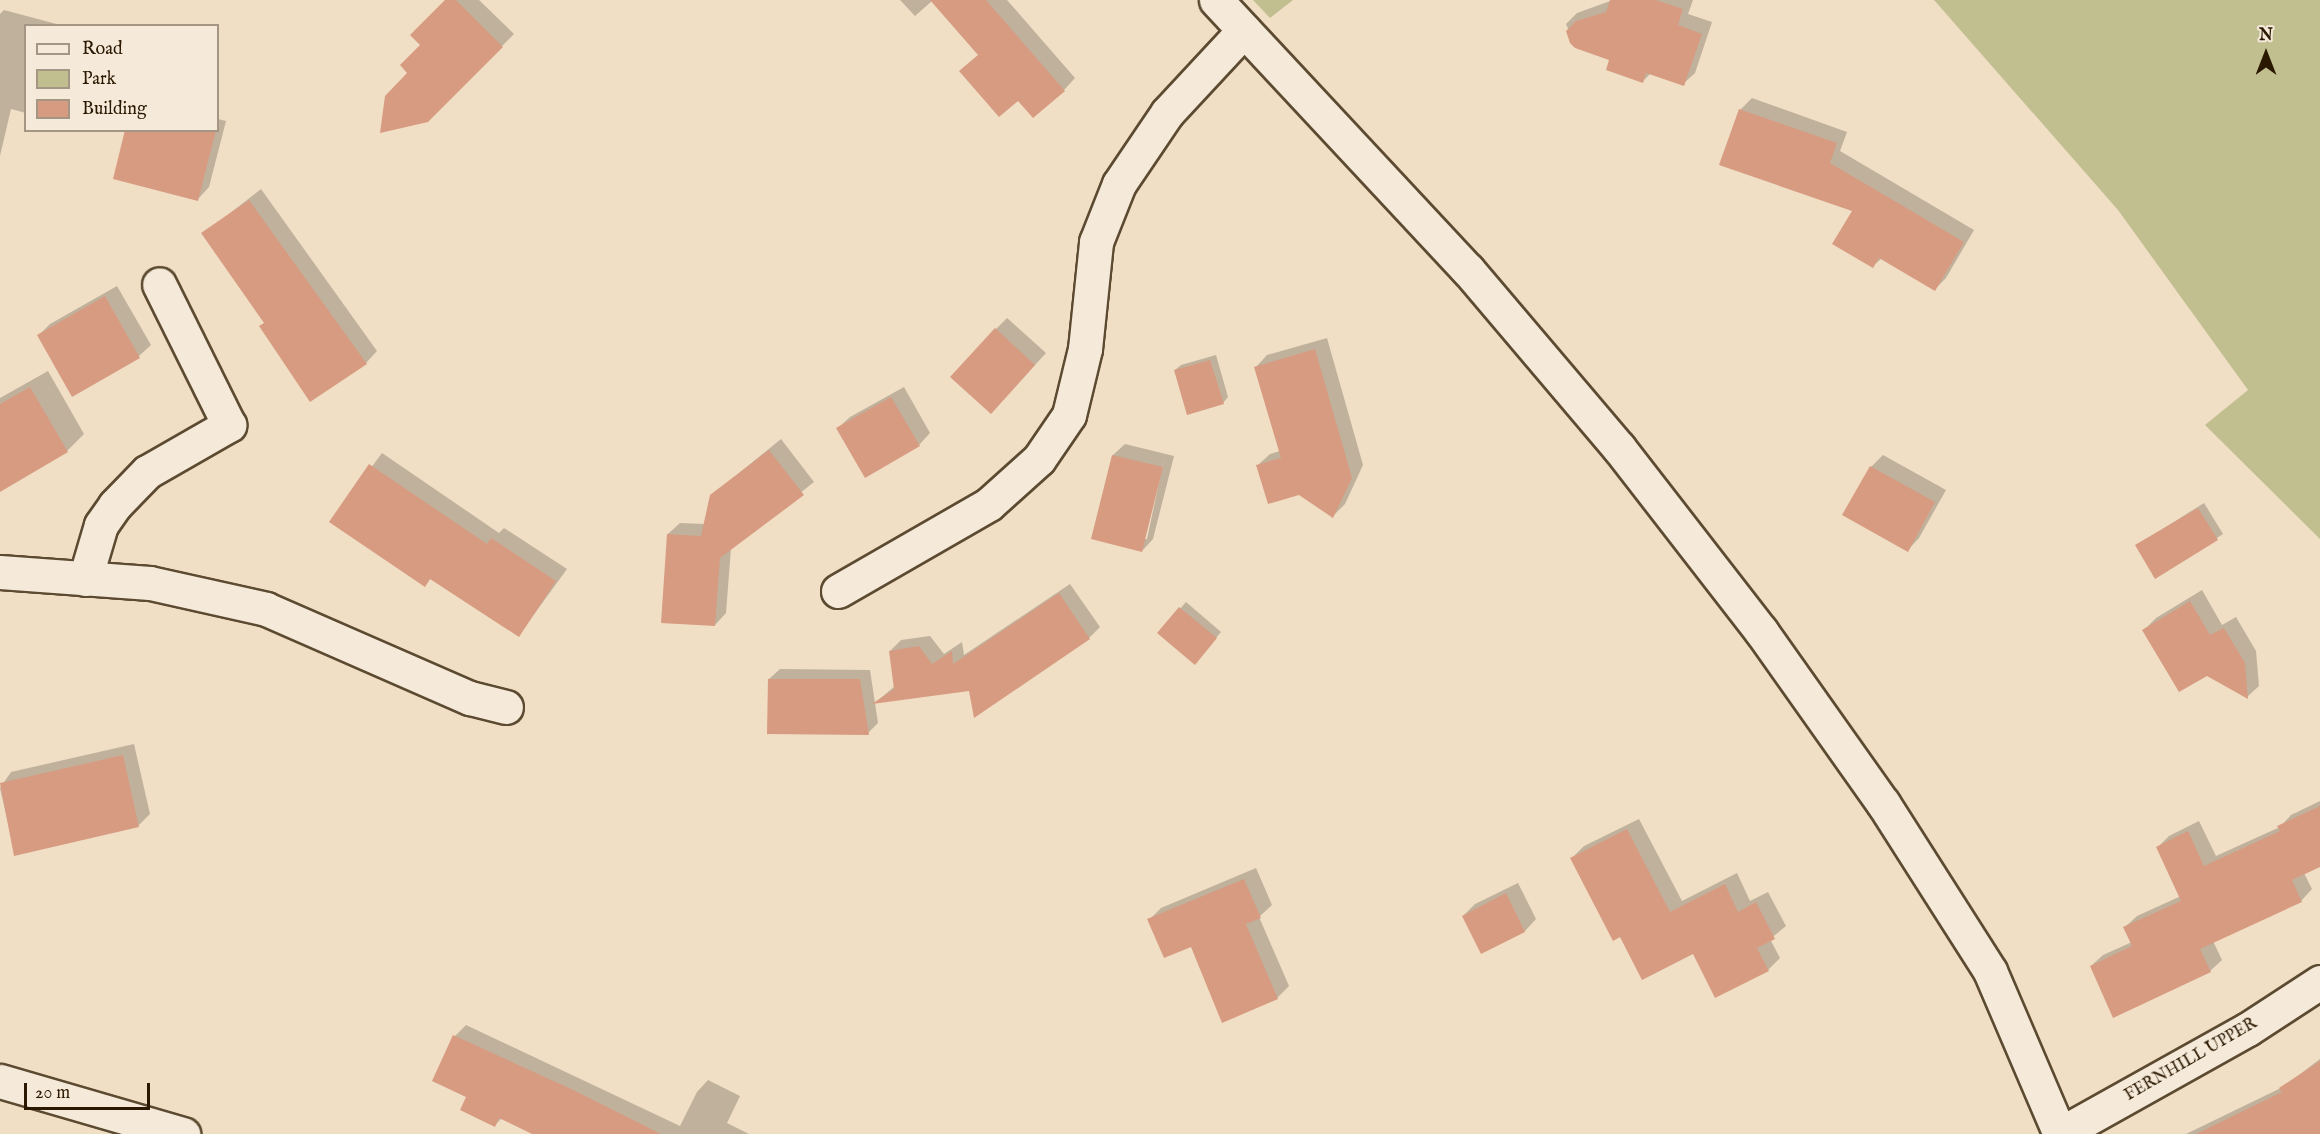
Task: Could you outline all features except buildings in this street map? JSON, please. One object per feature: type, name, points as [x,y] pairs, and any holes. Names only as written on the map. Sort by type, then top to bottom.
[{"type":"street","points":[[1216,0],[1468,270],[1619,448],[1761,631],[1883,803],[1990,971],[2060,1134]]},
{"type":"street","points":[[838,591],[989,504],[1039,459],[1069,416],[1085,349],[1096,242],[1119,184],[1167,113],[1244,30]]},
{"type":"street","points":[[85,579],[100,525],[115,505],[147,472],[229,424],[159,284]]},
{"type":"street","points":[[0,572],[150,583],[266,609],[470,698],[506,707]]},
{"type":"street","name":"FERNHILL UPPER","points":[[2060,1134],[2248,1029],[2320,982]]},
{"type":"street","points":[[0,1082],[173,1132]]},
{"type":"green space","points":[[1253,0],[1293,0],[1270,18]]},
{"type":"green space","points":[[1934,0],[2320,0],[2320,539],[2205,425],[2248,390],[2118,210]]}]
